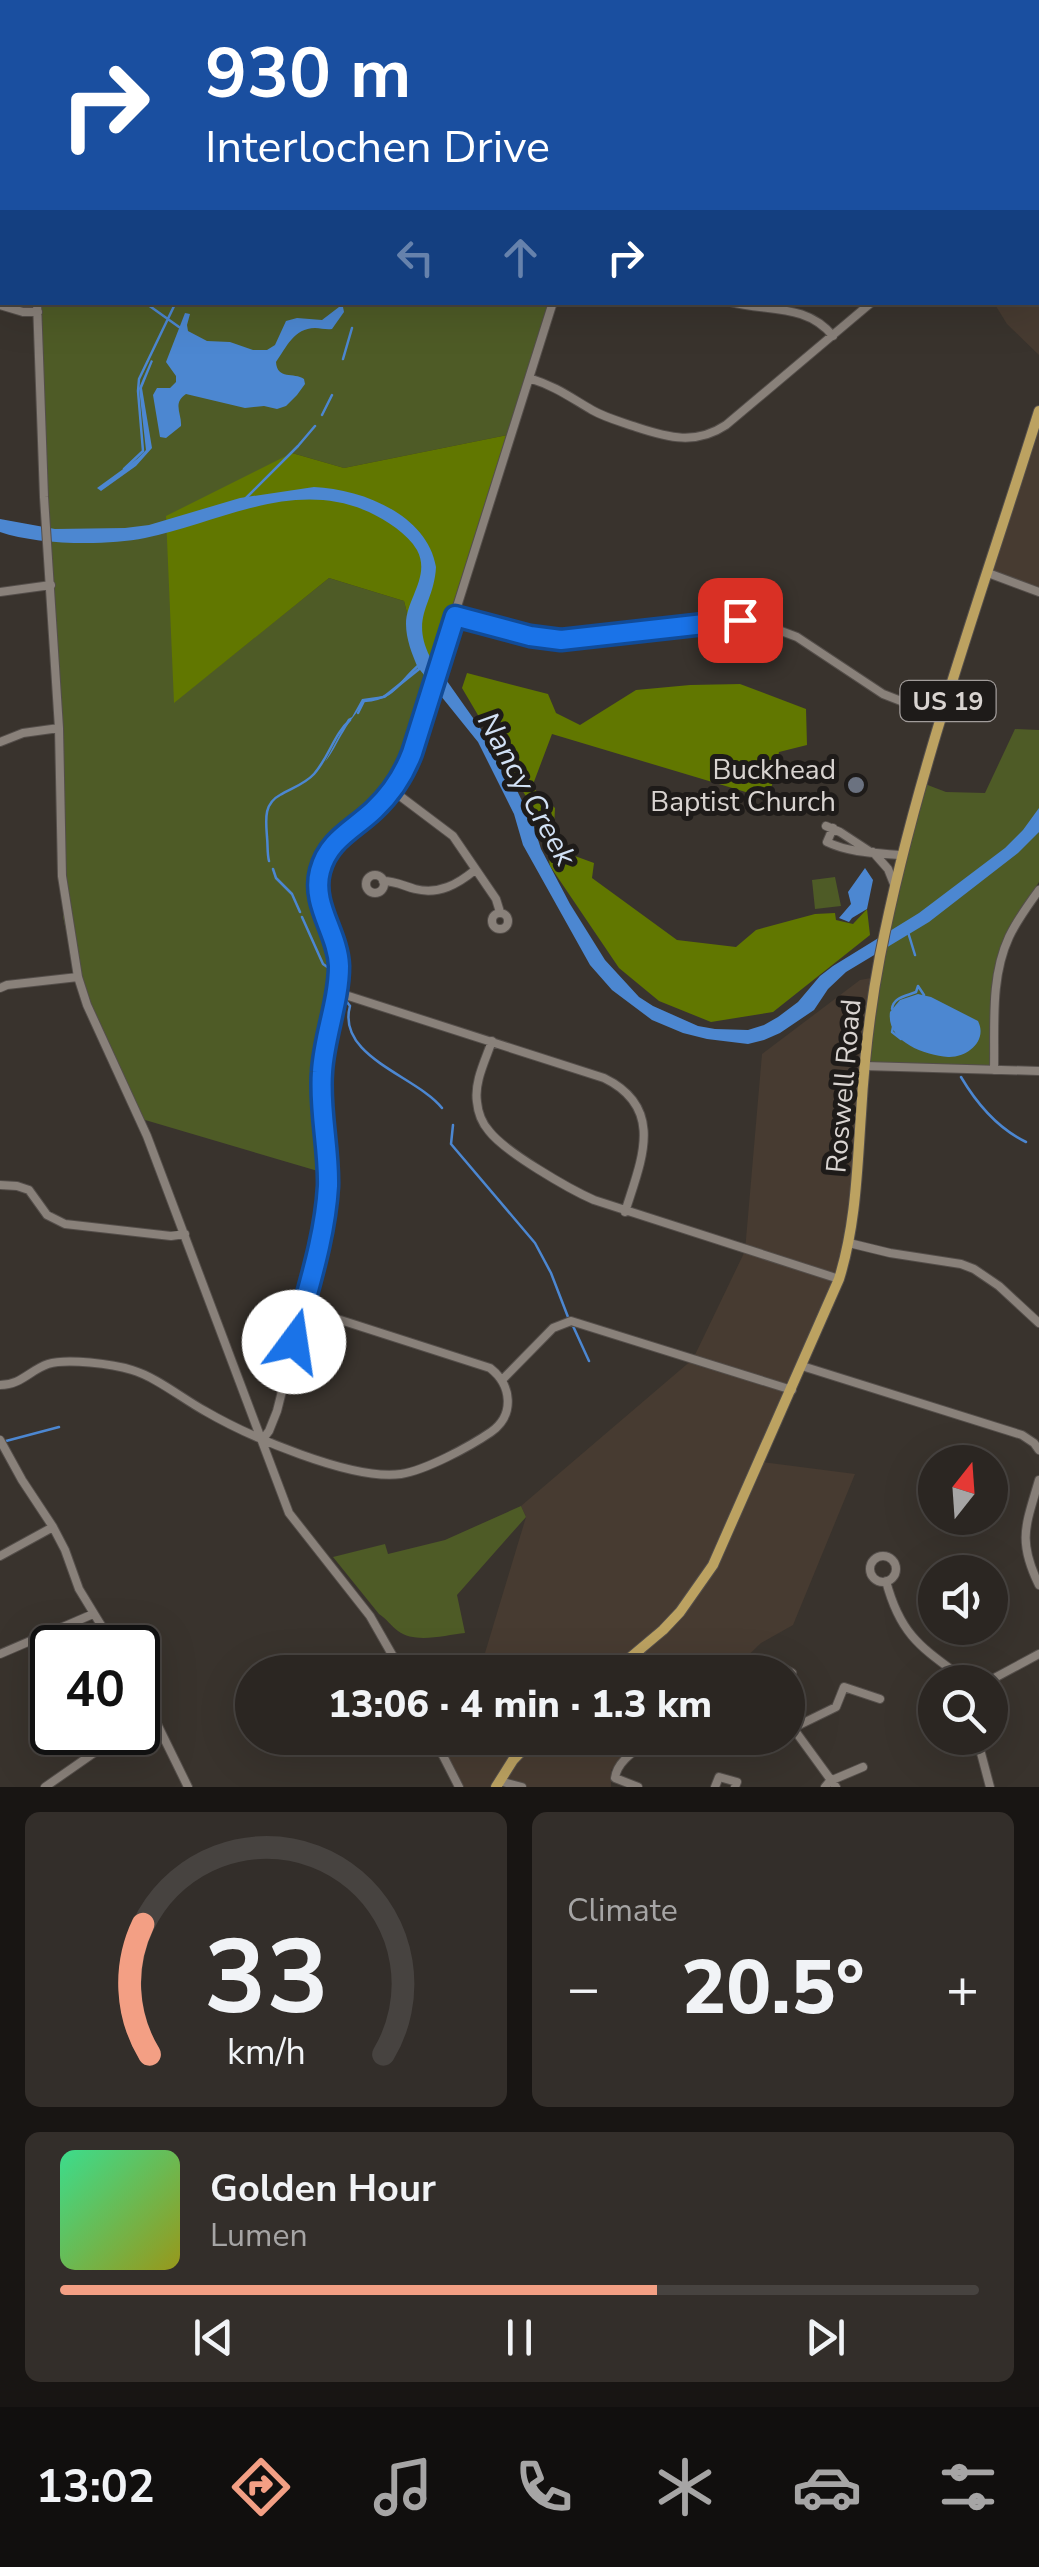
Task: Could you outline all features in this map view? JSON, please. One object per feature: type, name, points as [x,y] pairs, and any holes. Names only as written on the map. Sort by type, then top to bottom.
[{"type":"main road","name":"Roswell Road","points":[[634,1655],[680,1612],[713,1564],[839,1279],[856,1193],[865,1066],[894,884],[942,717],[1039,411]]},
{"type":"main road","points":[[498,1784],[518,1755]]},
{"type":"street","points":[[0,305],[29,313],[38,307]]},
{"type":"street","points":[[262,1440],[276,1411],[326,1206],[327,1152],[321,1076],[336,992],[338,956],[318,892],[321,868],[339,838],[392,790],[408,762],[553,305]]},
{"type":"street","points":[[751,305],[800,312],[833,336]]},
{"type":"street","points":[[530,378],[562,390],[606,417],[666,437],[694,438],[726,425],[869,305]]},
{"type":"street","points":[[38,307],[59,728],[62,876],[78,977],[185,1234],[289,1513],[370,1616],[392,1655]]},
{"type":"street","points":[[988,574],[1039,592]]},
{"type":"street","points":[[0,592],[50,586]]},
{"type":"street","points":[[455,616],[561,640],[721,621],[760,623],[797,637],[883,694],[942,717]]},
{"type":"street","points":[[0,742],[23,733],[59,728]]},
{"type":"street","points":[[392,790],[454,836],[496,899],[500,912]]},
{"type":"street","points":[[894,884],[888,869],[871,852],[829,827],[827,842],[854,851],[871,852],[901,855]]},
{"type":"street","points":[[384,881],[438,890],[457,884],[476,870]]},
{"type":"street","points":[[994,1070],[1000,961],[1015,926],[1039,890]]},
{"type":"street","points":[[0,988],[78,977]]},
{"type":"street","points":[[336,992],[619,1086],[642,1119],[645,1142],[625,1212]]},
{"type":"street","points":[[492,1042],[476,1094],[489,1132],[502,1144],[594,1200],[839,1279]]},
{"type":"street","points":[[865,1066],[1039,1071]]},
{"type":"street","points":[[0,1185],[24,1188],[48,1215],[64,1224],[170,1236],[185,1234]]},
{"type":"street","points":[[849,1243],[946,1260],[974,1269],[1000,1286],[1039,1323]]},
{"type":"street","points":[[0,1385],[18,1382],[56,1362],[127,1368],[262,1440],[366,1473],[389,1475],[410,1472],[469,1445],[498,1427],[505,1416],[508,1391],[502,1380],[485,1366],[303,1308]]},
{"type":"street","points":[[502,1380],[553,1328],[571,1322],[792,1390]]},
{"type":"street","points":[[802,1366],[1022,1435],[1039,1450]]},
{"type":"street","points":[[0,1440],[53,1527],[78,1589],[100,1625]]},
{"type":"street","points":[[1039,1480],[1024,1538],[1028,1560],[1039,1584]]},
{"type":"street","points":[[0,1556],[53,1527]]},
{"type":"street","points":[[886,1581],[896,1613],[910,1636],[947,1665]]},
{"type":"street","points":[[0,1654],[93,1614]]},
{"type":"street","points":[[638,1652],[642,1655]]},
{"type":"street","points":[[1008,1671],[1039,1654]]},
{"type":"street","points":[[805,1720],[836,1707],[844,1687],[880,1699]]},
{"type":"street","points":[[160,1731],[188,1787]]},
{"type":"street","points":[[805,1748],[830,1785],[863,1767]]},
{"type":"street","points":[[45,1787],[91,1755]]},
{"type":"street","points":[[443,1755],[459,1787]]},
{"type":"street","points":[[630,1755],[615,1772],[615,1778],[638,1787]]},
{"type":"street","points":[[982,1755],[990,1787]]},
{"type":"street","points":[[715,1787],[718,1777],[737,1782],[735,1787]]},
{"type":"street","points":[[498,1784],[522,1787]]},
{"type":"shaded area","points":[[995,305],[1039,305],[1039,355],[1007,324]]},
{"type":"shaded area","points":[[1039,407],[1039,589],[988,570]]},
{"type":"shaded area","points":[[871,978],[860,1129],[843,1252],[827,1305],[762,1462],[855,1474],[793,1625],[749,1655],[482,1655],[526,1517],[521,1506],[693,1359],[745,1251],[762,1054],[860,980]]},
{"type":"shaded area","points":[[444,1755],[631,1755],[611,1770],[611,1787],[459,1787]]},
{"type":"green space","points":[[38,305],[553,305],[513,434],[344,468],[292,453],[174,702],[329,578],[404,601],[428,695],[394,792],[323,855],[314,885],[336,951],[337,981],[320,1070],[328,1174],[135,1117],[78,983],[63,917],[62,757],[53,656]]},
{"type":"green space","points":[[513,434],[428,695],[404,601],[329,578],[174,703],[166,516],[292,453],[344,468]]},
{"type":"green space","points":[[467,673],[548,694],[556,713],[580,725],[636,690],[690,685],[740,684],[806,709],[807,745],[779,752],[769,799],[552,734],[532,787],[555,808],[553,848],[594,863],[592,878],[677,940],[736,947],[756,930],[815,914],[835,913],[836,920],[853,924],[867,909],[870,935],[773,1012],[711,1022],[659,1001],[619,968],[550,866],[544,827],[462,688]]},
{"type":"green space","points":[[1015,729],[1039,730],[1039,882],[1005,937],[992,998],[990,1066],[869,1064],[885,958],[925,784],[946,792],[985,793]]},
{"type":"green space","points":[[835,877],[841,906],[815,909],[812,880]]},
{"type":"green space","points":[[521,1506],[526,1517],[457,1595],[465,1633],[421,1638],[398,1631],[379,1614],[333,1557],[385,1544],[388,1554],[445,1540]]},
{"type":"water","points":[[339,307],[344,312],[332,329],[301,331],[276,362],[279,371],[304,379],[305,384],[286,406],[245,408],[186,394],[179,405],[181,426],[166,438],[160,437],[153,395],[157,388],[170,388],[176,382],[166,362],[185,313],[190,314],[188,331],[207,341],[267,350],[275,345],[286,321],[322,320]]},
{"type":"water","points":[[151,360],[142,388],[152,448],[136,466],[101,491],[97,488],[146,450],[139,388]]},
{"type":"water","points":[[314,487],[371,499],[420,532],[436,567],[422,631],[430,657],[502,759],[541,849],[605,960],[639,997],[653,1006],[698,1026],[715,1029],[748,1030],[764,1025],[798,1002],[833,966],[919,913],[1005,848],[1039,808],[1039,832],[929,922],[846,972],[814,1010],[780,1033],[748,1044],[683,1033],[652,1020],[612,990],[590,965],[523,845],[514,814],[478,742],[420,670],[385,698],[364,701],[325,762],[362,699],[383,696],[418,668],[406,624],[420,578],[421,560],[413,544],[396,528],[369,512],[341,503],[312,500],[256,507],[129,541],[52,542],[0,532],[0,519],[55,529],[149,525],[240,498]]},
{"type":"water","points":[[865,868],[873,880],[867,909],[849,922],[839,918],[851,904],[848,892]]},
{"type":"water","points":[[918,994],[978,1021],[980,1035],[974,1047],[962,1055],[948,1057],[918,1050],[900,1038],[890,1022],[890,1012],[900,1000]]},
{"type":"waterway","points":[[148,305],[179,327]]},
{"type":"waterway","points":[[124,469],[143,451],[139,379],[175,305]]},
{"type":"waterway","points":[[343,359],[352,328]]},
{"type":"waterway","points":[[322,415],[332,395]]},
{"type":"waterway","points":[[245,499],[315,426]]},
{"type":"waterway","points":[[358,713],[364,701],[390,693],[420,664]]},
{"type":"waterway","points":[[269,861],[268,808],[280,795],[314,774],[350,720]]},
{"type":"waterway","points":[[273,869],[300,912]]},
{"type":"waterway","points":[[302,917],[323,964],[333,971]]},
{"type":"waterway","points":[[908,932],[915,955]]},
{"type":"waterway","points":[[342,981],[343,986]]},
{"type":"waterway","points":[[892,1009],[898,999],[916,992],[918,986],[924,995]]},
{"type":"waterway","points":[[344,998],[350,1006],[349,1024],[355,1039],[366,1052],[442,1108]]},
{"type":"waterway","points":[[893,1027],[892,1032],[901,1039]]},
{"type":"waterway","points":[[961,1077],[989,1114],[1026,1142]]},
{"type":"waterway","points":[[453,1125],[451,1144],[535,1243],[568,1317]]},
{"type":"waterway","points":[[573,1326],[589,1361]]},
{"type":"waterway","points":[[6,1441],[59,1427]]},
{"type":"place","name":"Buckhead Baptist Church","points":[[856,785]]},
{"type":"route","points":[[294,1342],[326,1206],[327,1152],[321,1076],[339,972],[335,944],[319,899],[318,877],[332,845],[383,801],[403,773],[455,616],[561,640],[740,620]]},
{"type":"water label","name":"Nancy Creek","points":[[527,789]]}]
